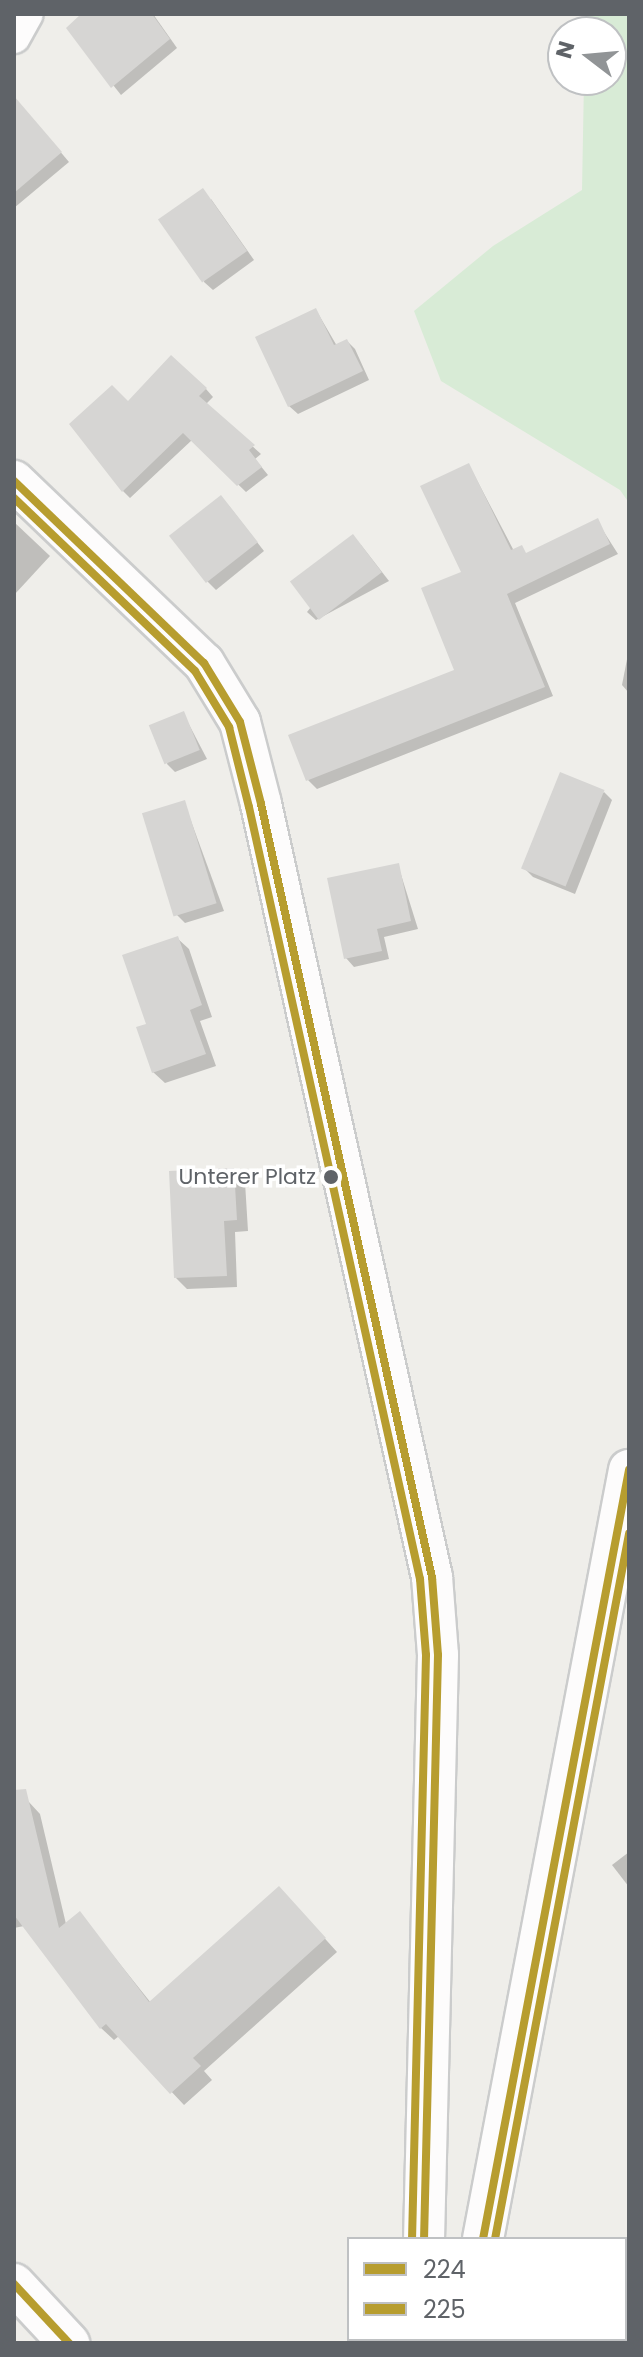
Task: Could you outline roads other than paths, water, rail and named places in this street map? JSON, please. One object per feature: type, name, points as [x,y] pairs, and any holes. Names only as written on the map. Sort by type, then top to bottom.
[{"type":"street","points":[[14,37],[27,14]]},
{"type":"street","points":[[14,481],[204,663],[240,722],[261,804],[432,1577],[438,1655],[424,2237]]},
{"type":"street","points":[[483,2237],[629,1470]]},
{"type":"street","points":[[14,2284],[69,2343]]},
{"type":"place","name":"Unterer Platz","points":[[331,1177]]}]
